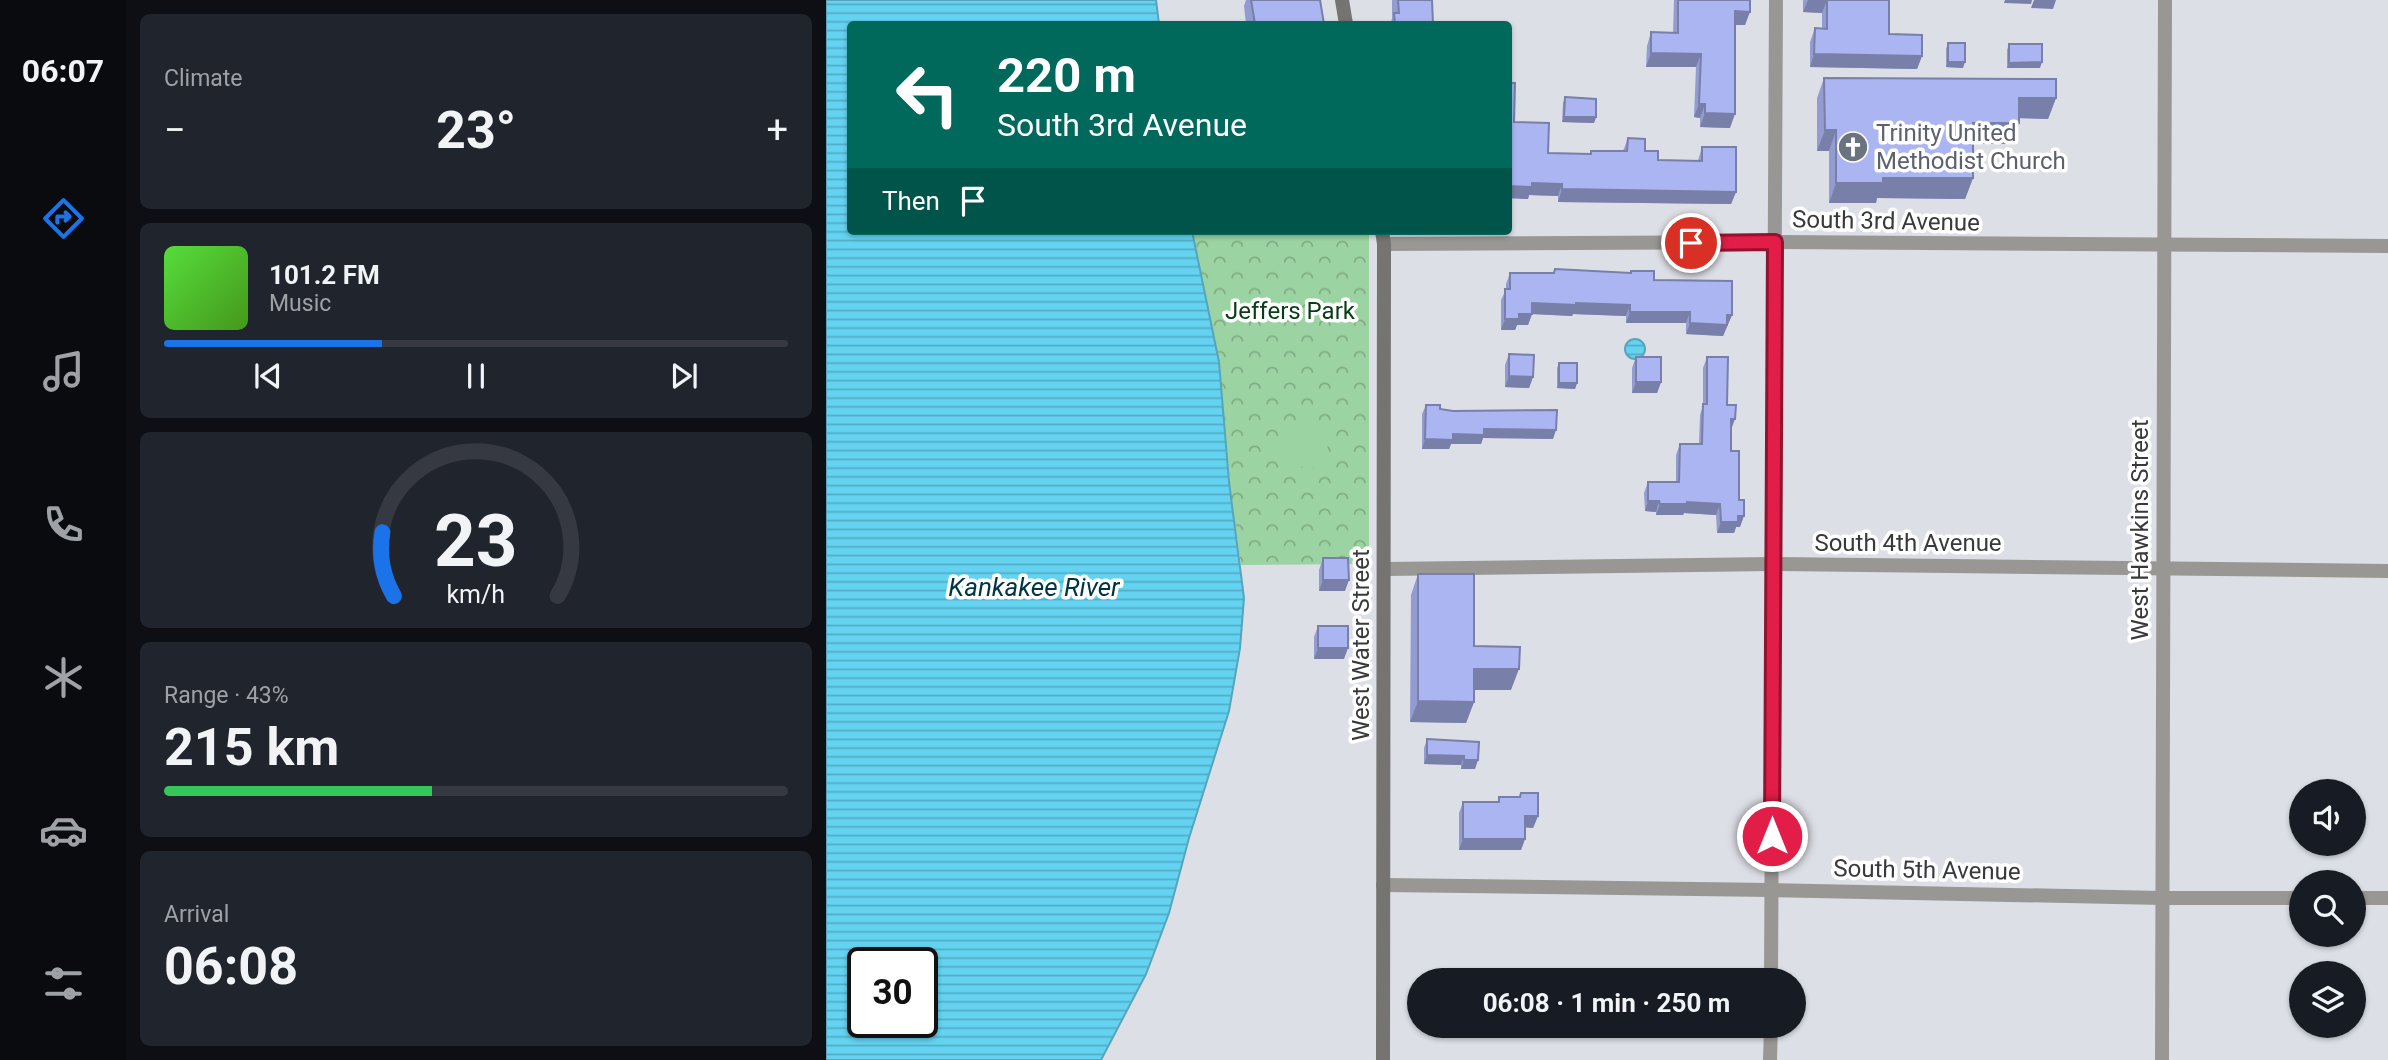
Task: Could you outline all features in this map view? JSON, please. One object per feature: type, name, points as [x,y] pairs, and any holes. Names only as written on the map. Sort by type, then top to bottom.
[{"type":"main road","points":[[1342,0],[1346,21]]},
{"type":"main road","name":"West Water Street","points":[[1383,238],[1383,1060]]},
{"type":"street","points":[[1771,968],[1776,0]]},
{"type":"street","name":"West Hawkins Street","points":[[2162,1060],[2165,0]]},
{"type":"street","name":"South 3rd Avenue","points":[[1383,238],[2388,246]]},
{"type":"street","name":"South 4th Avenue","points":[[1385,569],[1773,564],[2388,571]]},
{"type":"street","name":"South 5th Avenue","points":[[1383,885],[2289,898]]},
{"type":"street","points":[[2366,898],[2388,898]]},
{"type":"street","points":[[1770,1060],[1771,1038]]},
{"type":"green space","name":"Jeffers Park","points":[[1193,235],[1369,235],[1369,564],[1241,565],[1229,482],[1219,362]]},
{"type":"green space","points":[[1284,427],[1328,429],[1327,468],[1282,466]]},
{"type":"water","name":"Kankakee River","points":[[826,0],[1156,0],[1159,21],[847,21],[847,235],[1193,235],[1219,362],[1229,482],[1244,598],[1240,648],[1229,711],[1189,838],[1169,913],[1146,974],[1101,1060],[826,1060]]},
{"type":"water","points":[[1635,339],[1642,342],[1645,349],[1642,356],[1635,359],[1628,356],[1625,349],[1628,342]]},
{"type":"building","points":[[1251,0],[1320,0],[1324,21],[1254,21]]},
{"type":"building","points":[[1398,0],[1432,0],[1433,21],[1395,21],[1394,13],[1399,13]]},
{"type":"building","points":[[1678,0],[1750,0],[1750,12],[1735,11],[1735,114],[1705,113],[1705,104],[1699,104],[1701,54],[1651,53],[1651,32],[1678,33]]},
{"type":"building","points":[[1827,0],[1889,0],[1889,34],[1922,35],[1922,56],[1814,54],[1815,28],[1827,29]]},
{"type":"building","points":[[1948,43],[1965,43],[1965,62],[1948,62]]},
{"type":"building","points":[[2009,44],[2042,44],[2042,62],[2009,63]]},
{"type":"building","points":[[1824,78],[2056,79],[2056,98],[2019,98],[2019,123],[1973,123],[1973,178],[1883,178],[1883,183],[1836,183],[1836,130],[1825,130]]},
{"type":"building","points":[[1512,83],[1515,83],[1514,122],[1549,123],[1548,153],[1627,151],[1628,138],[1645,139],[1645,151],[1658,151],[1658,160],[1702,161],[1702,147],[1736,147],[1736,192],[1562,189],[1562,184],[1532,183],[1532,187],[1512,186]]},
{"type":"building","points":[[1565,97],[1596,99],[1596,117],[1564,117]]},
{"type":"building","points":[[1555,269],[1631,273],[1654,271],[1654,280],[1732,281],[1732,315],[1727,315],[1727,325],[1690,323],[1690,312],[1630,312],[1630,305],[1532,303],[1532,314],[1519,314],[1519,319],[1505,319],[1505,289],[1510,289],[1510,273],[1554,273]]},
{"type":"building","points":[[1509,354],[1534,355],[1533,377],[1509,376]]},
{"type":"building","points":[[1636,357],[1661,357],[1661,382],[1636,382]]},
{"type":"building","points":[[1707,357],[1728,357],[1727,405],[1736,405],[1735,419],[1731,419],[1731,451],[1739,451],[1739,500],[1744,500],[1744,516],[1738,516],[1738,522],[1721,522],[1720,504],[1660,504],[1659,501],[1648,501],[1648,482],[1679,482],[1680,444],[1702,444],[1703,404],[1707,404]]},
{"type":"building","points":[[1559,363],[1577,363],[1577,383],[1559,383]]},
{"type":"building","points":[[1426,405],[1440,405],[1440,409],[1453,411],[1557,410],[1556,430],[1484,429],[1484,435],[1453,434],[1453,440],[1425,439]]},
{"type":"building","points":[[1323,558],[1348,558],[1349,580],[1323,580]]},
{"type":"building","points":[[1418,574],[1474,574],[1474,646],[1520,647],[1519,669],[1474,669],[1474,702],[1418,701]]},
{"type":"building","points":[[1318,626],[1348,626],[1348,648],[1318,648]]},
{"type":"building","points":[[1427,739],[1479,742],[1478,760],[1464,760],[1464,756],[1427,755]]},
{"type":"building","points":[[1521,793],[1538,793],[1538,816],[1525,816],[1525,839],[1463,839],[1463,802],[1499,802],[1499,797],[1520,797]]},
{"type":"place","name":"Trinity United Methodist Church","points":[[1853,147]]},
{"type":"route","points":[[1691,243],[1775,242],[1772,836]]}]
